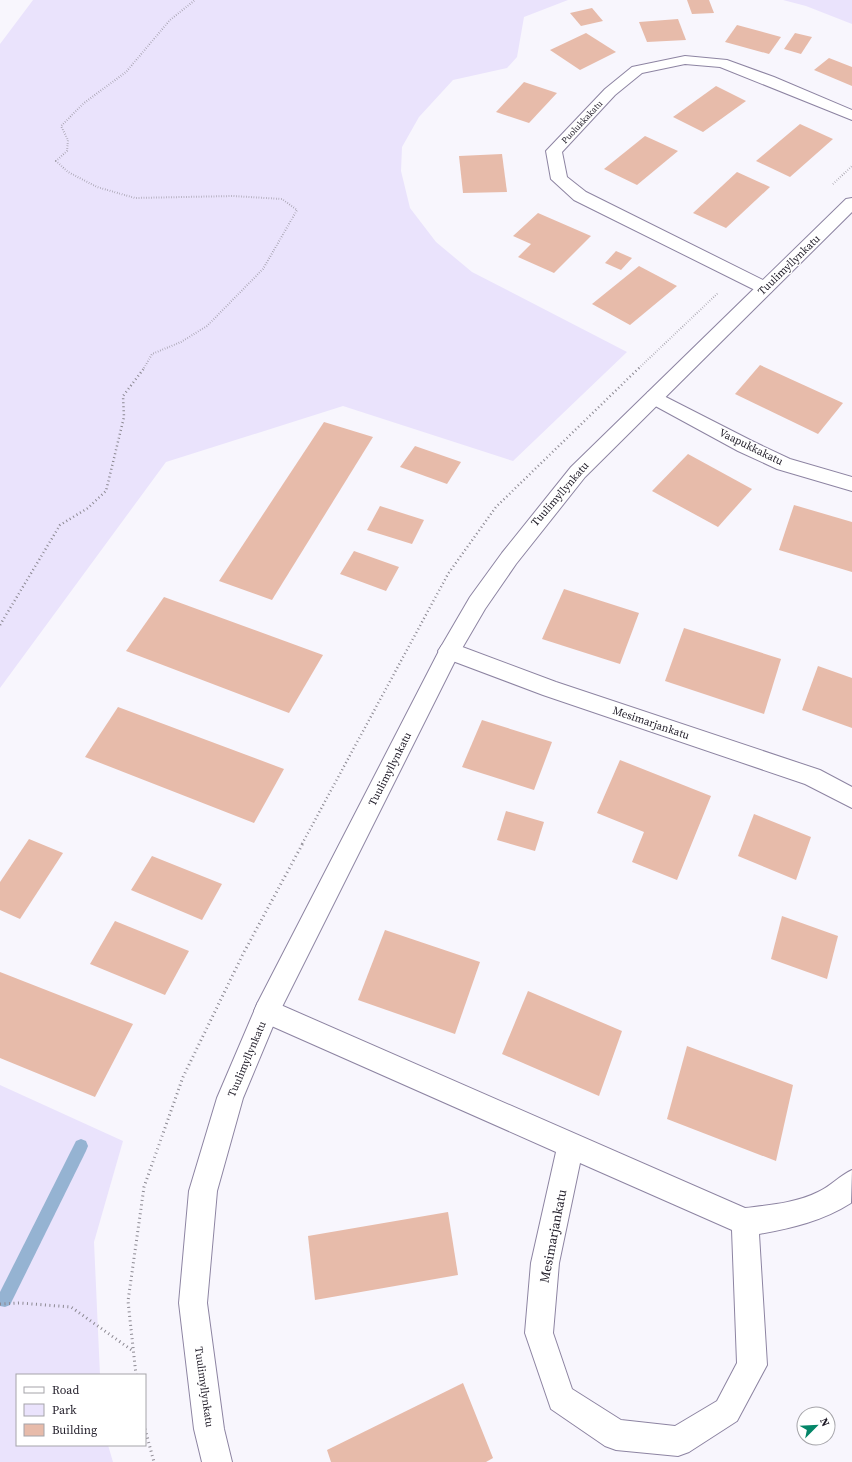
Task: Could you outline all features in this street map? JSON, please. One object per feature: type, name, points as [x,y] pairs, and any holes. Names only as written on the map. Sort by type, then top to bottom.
[{"type":"street","name":"Puolukkakatu","points":[[765,288],[580,196],[559,179],[554,151],[610,92],[637,70],[685,60],[722,63],[769,80],[852,115]]},
{"type":"street","name":"Tuulimyllynkatu","points":[[217,1462],[209,1429],[193,1303],[203,1191],[230,1098],[267,1011],[450,651],[465,623],[502,567],[538,518],[578,472],[852,203]]},
{"type":"street","name":"Vaapukkakatu","points":[[654,397],[745,446],[784,464],[852,484]]},
{"type":"street","name":"Mesimarjankatu","points":[[450,651],[559,691],[812,777],[852,798]]},
{"type":"street","points":[[267,1011],[745,1222],[806,1212],[844,1192],[852,1184]]},
{"type":"street","name":"Mesimarjankatu","points":[[571,1145],[545,1263],[539,1333],[561,1399],[616,1435],[678,1441],[727,1412],[752,1365],[745,1222]]},
{"type":"path","points":[[0,626],[60,525],[88,508],[106,491],[124,417],[122,396],[141,373],[152,354],[180,342],[207,326],[262,269],[297,210],[282,199],[233,196],[135,198],[97,187],[68,172],[56,161],[67,151],[68,140],[61,126],[84,103],[126,72],[170,20],[195,0]]},
{"type":"path","points":[[0,1304],[20,1303],[71,1307],[133,1351]]},
{"type":"path","points":[[146,1433],[154,1462]]},
{"type":"green space","points":[[33,0],[568,0],[524,17],[517,57],[507,68],[453,80],[419,117],[402,147],[401,171],[410,208],[436,242],[472,272],[627,352],[513,461],[343,406],[166,462],[0,688],[0,44]]},
{"type":"green space","points":[[783,0],[852,0],[852,24],[806,6]]},
{"type":"green space","points":[[0,1085],[123,1141],[94,1242],[100,1374],[16,1374],[16,1446],[108,1446],[113,1462],[0,1462]]},
{"type":"building","points":[[687,0],[709,0],[714,13],[692,14]]},
{"type":"building","points":[[592,8],[603,21],[581,26],[570,13]]},
{"type":"building","points":[[678,19],[686,40],[647,42],[639,22]]},
{"type":"building","points":[[737,25],[781,37],[769,54],[725,42]]},
{"type":"building","points":[[586,33],[616,52],[580,70],[550,50]]},
{"type":"building","points":[[795,33],[812,37],[801,54],[784,49]]},
{"type":"building","points":[[829,58],[852,67],[852,86],[814,70]]},
{"type":"building","points":[[524,82],[557,93],[529,123],[496,112]]},
{"type":"building","points":[[716,86],[746,101],[703,132],[673,117]]},
{"type":"building","points":[[800,124],[833,139],[790,177],[756,161]]},
{"type":"building","points":[[645,136],[678,151],[637,185],[604,169]]},
{"type":"building","points":[[502,154],[507,192],[463,193],[459,156]]},
{"type":"building","points":[[737,172],[770,187],[726,228],[693,213]]},
{"type":"building","points":[[538,213],[591,236],[554,273],[518,257],[531,244],[513,236]]},
{"type":"building","points":[[616,251],[632,258],[621,270],[605,263]]},
{"type":"building","points":[[639,266],[677,286],[630,325],[592,304]]},
{"type":"building","points":[[760,365],[843,403],[818,434],[735,394]]},
{"type":"building","points":[[324,422],[373,437],[272,600],[219,581]]},
{"type":"building","points":[[415,446],[461,462],[447,484],[400,467]]},
{"type":"building","points":[[688,454],[752,489],[718,527],[652,491]]},
{"type":"building","points":[[794,505],[852,522],[852,572],[779,550]]},
{"type":"building","points":[[380,506],[424,520],[412,544],[367,530]]},
{"type":"building","points":[[354,551],[399,567],[386,591],[340,574]]},
{"type":"building","points":[[564,589],[639,613],[620,664],[542,639]]},
{"type":"building","points":[[164,597],[323,655],[289,713],[126,651]]},
{"type":"building","points":[[684,628],[781,659],[764,714],[665,681]]},
{"type":"building","points":[[818,666],[852,678],[852,728],[802,710]]},
{"type":"building","points":[[118,707],[284,769],[254,823],[85,757]]},
{"type":"building","points":[[482,720],[552,742],[534,790],[462,767]]},
{"type":"building","points":[[620,760],[711,796],[677,880],[632,862],[644,832],[597,813]]},
{"type":"building","points":[[506,811],[544,822],[535,851],[497,840]]},
{"type":"building","points":[[754,814],[811,837],[796,880],[738,856]]},
{"type":"building","points":[[29,839],[63,853],[20,919],[0,910],[0,882]]},
{"type":"building","points":[[152,856],[222,884],[202,920],[131,890]]},
{"type":"building","points":[[782,916],[838,936],[827,979],[771,959]]},
{"type":"building","points":[[115,921],[189,951],[165,995],[90,964]]},
{"type":"building","points":[[385,930],[480,962],[455,1034],[358,1000]]},
{"type":"building","points":[[0,972],[133,1024],[95,1097],[0,1058]]},
{"type":"building","points":[[528,991],[622,1031],[599,1096],[502,1054]]},
{"type":"building","points":[[687,1046],[793,1085],[776,1161],[667,1119]]},
{"type":"building","points":[[448,1212],[458,1275],[315,1300],[308,1236]]},
{"type":"building","points":[[463,1383],[493,1458],[486,1462],[331,1462],[327,1450]]},
{"type":"waterway","points":[[0,1299],[5,1300],[81,1146]]}]
